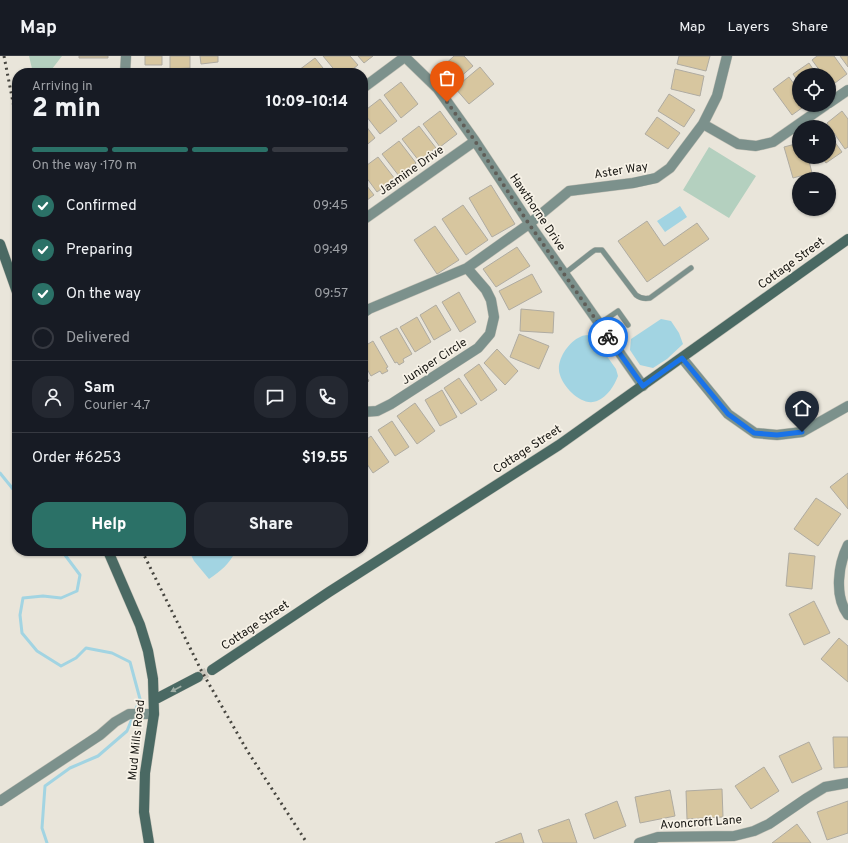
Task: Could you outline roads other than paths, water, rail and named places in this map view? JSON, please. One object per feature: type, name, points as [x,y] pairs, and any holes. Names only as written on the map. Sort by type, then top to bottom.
[{"type":"street","points":[[125,68],[126,56]]},
{"type":"street","name":"Aster Way","points":[[529,224],[568,191],[633,183],[656,178],[670,168],[702,124],[717,96],[727,56]]},
{"type":"street","points":[[368,84],[406,57]]},
{"type":"street","name":"Hawthorne Drive","points":[[406,57],[438,89],[475,141],[529,224],[643,386]]},
{"type":"street","points":[[836,98],[848,90]]},
{"type":"street","points":[[702,124],[738,144],[756,146],[773,142],[816,112]]},
{"type":"street","name":"Jasmine Drive","points":[[368,216],[475,141]]},
{"type":"street","points":[[368,310],[467,268],[529,224]]},
{"type":"street","name":"Cottage Street","points":[[212,670],[329,592],[559,445],[848,239]]},
{"type":"street","points":[[0,244],[12,278]]},
{"type":"street","name":"Juniper Circle","points":[[368,412],[377,411],[391,404],[478,348],[490,334],[494,317],[491,300],[486,290],[467,268]]},
{"type":"street","points":[[682,358],[728,414],[754,433],[777,435],[802,432],[848,406]]},
{"type":"street","points":[[848,545],[844,552],[840,568],[839,582],[841,598],[848,615]]},
{"type":"street","name":"Mud Mills Road","points":[[110,556],[140,625],[148,651],[153,679],[154,714],[145,773],[144,812],[149,843]]},
{"type":"street","points":[[154,700],[198,677]]},
{"type":"street","points":[[0,801],[129,714],[154,714]]},
{"type":"street","name":"Avoncroft Lane","points":[[639,843],[658,837],[734,836],[754,831],[769,824],[825,787],[848,783]]},
{"type":"lane","points":[[564,274],[595,250],[602,250],[636,295],[643,299],[647,299],[691,268]]},
{"type":"lane","points":[[599,324],[618,311],[628,325]]},
{"type":"water","points":[[680,206],[687,217],[665,232],[657,221]]},
{"type":"water","points":[[661,319],[671,321],[679,333],[683,344],[667,359],[653,368],[640,365],[630,350],[631,339]]},
{"type":"water","points":[[592,335],[616,369],[618,376],[607,394],[597,401],[591,402],[580,399],[570,391],[562,380],[559,364],[571,343],[581,336]]},
{"type":"water","points":[[192,556],[233,556],[224,567],[209,579]]},
{"type":"waterway","points":[[0,473],[12,488]]},
{"type":"waterway","points":[[47,843],[42,828],[45,786],[70,768],[98,756],[127,731],[140,699],[130,662],[112,653],[86,648],[76,658],[61,666],[37,651],[22,633],[20,615],[23,598],[43,596],[61,598],[77,591],[80,575],[66,556]]},
{"type":"tunnel","points":[[198,677],[212,670]]},
{"type":"railway","points":[[4,56],[12,97]]},
{"type":"railway","points":[[144,556],[201,670],[248,752],[307,843]]}]
